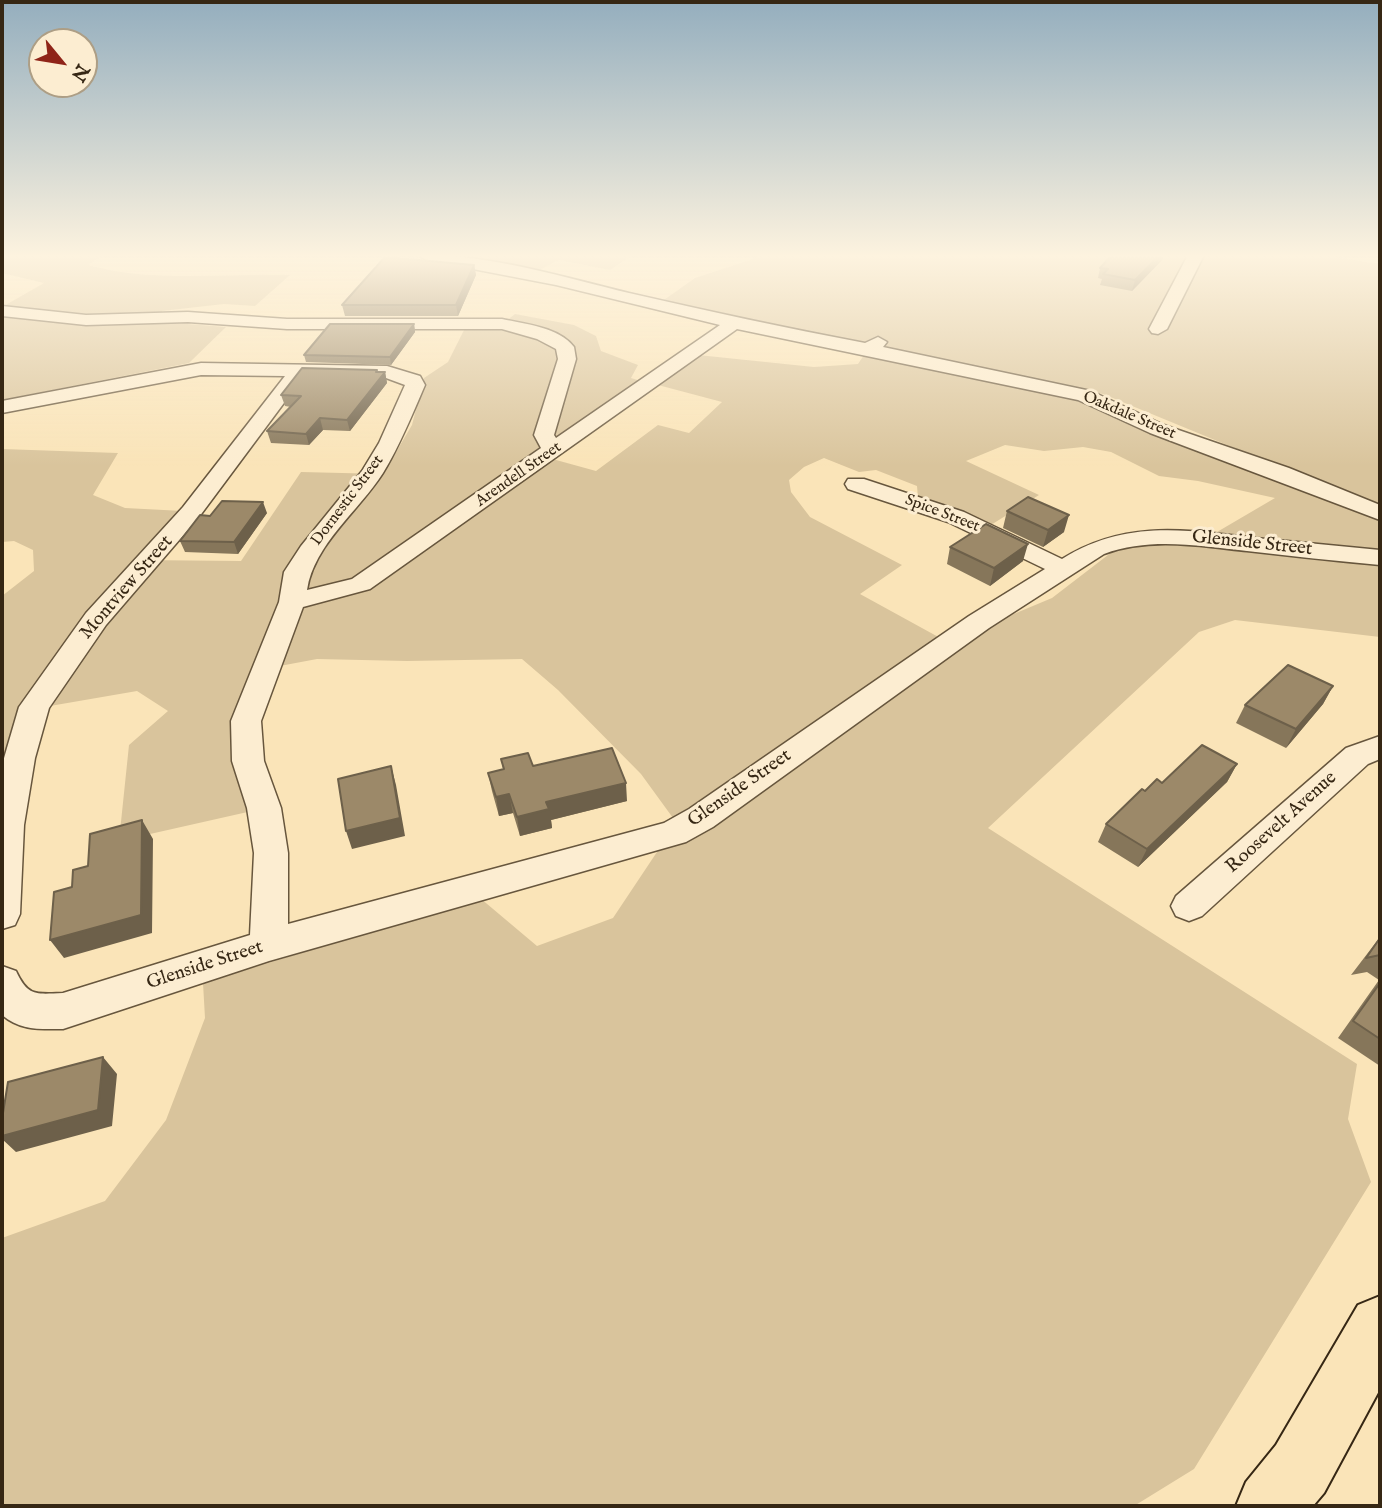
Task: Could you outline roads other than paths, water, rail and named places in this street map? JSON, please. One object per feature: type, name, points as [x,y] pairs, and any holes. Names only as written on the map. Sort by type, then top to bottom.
[{"type":"main road","points":[[1270,1506],[1300,1469],[1380,1327]]},
{"type":"street","points":[[507,325],[554,339],[565,347],[567,359],[544,435],[554,451]]},
{"type":"street","name":"Arendell Street","points":[[292,602],[361,584],[731,325]]},
{"type":"street","name":"Oakdale Street","points":[[748,325],[873,346],[975,374],[1084,395],[1157,429],[1281,473],[1380,513]]},
{"type":"street","points":[[1158,329],[1160,325]]},
{"type":"street","name":"Dornestic Street","points":[[2,407],[201,369],[400,374],[413,380],[415,385],[390,443],[372,474],[310,551],[297,572],[292,602],[246,721],[248,761],[264,808],[271,853],[270,945]]},
{"type":"street","name":"Montview Street","points":[[2,914],[7,825],[19,758],[34,706],[96,619],[191,512],[299,370]]},
{"type":"street","name":"Spice Street","points":[[856,484],[956,517],[1064,569]]},
{"type":"street","name":"Glenside Street","points":[[11,996],[41,1014],[63,1011],[270,945],[674,834],[701,818],[979,622],[1112,542],[1148,537],[1207,539],[1380,558]]},
{"type":"street","name":"Roosevelt Avenue","points":[[1189,906],[1357,756],[1380,747]]}]
